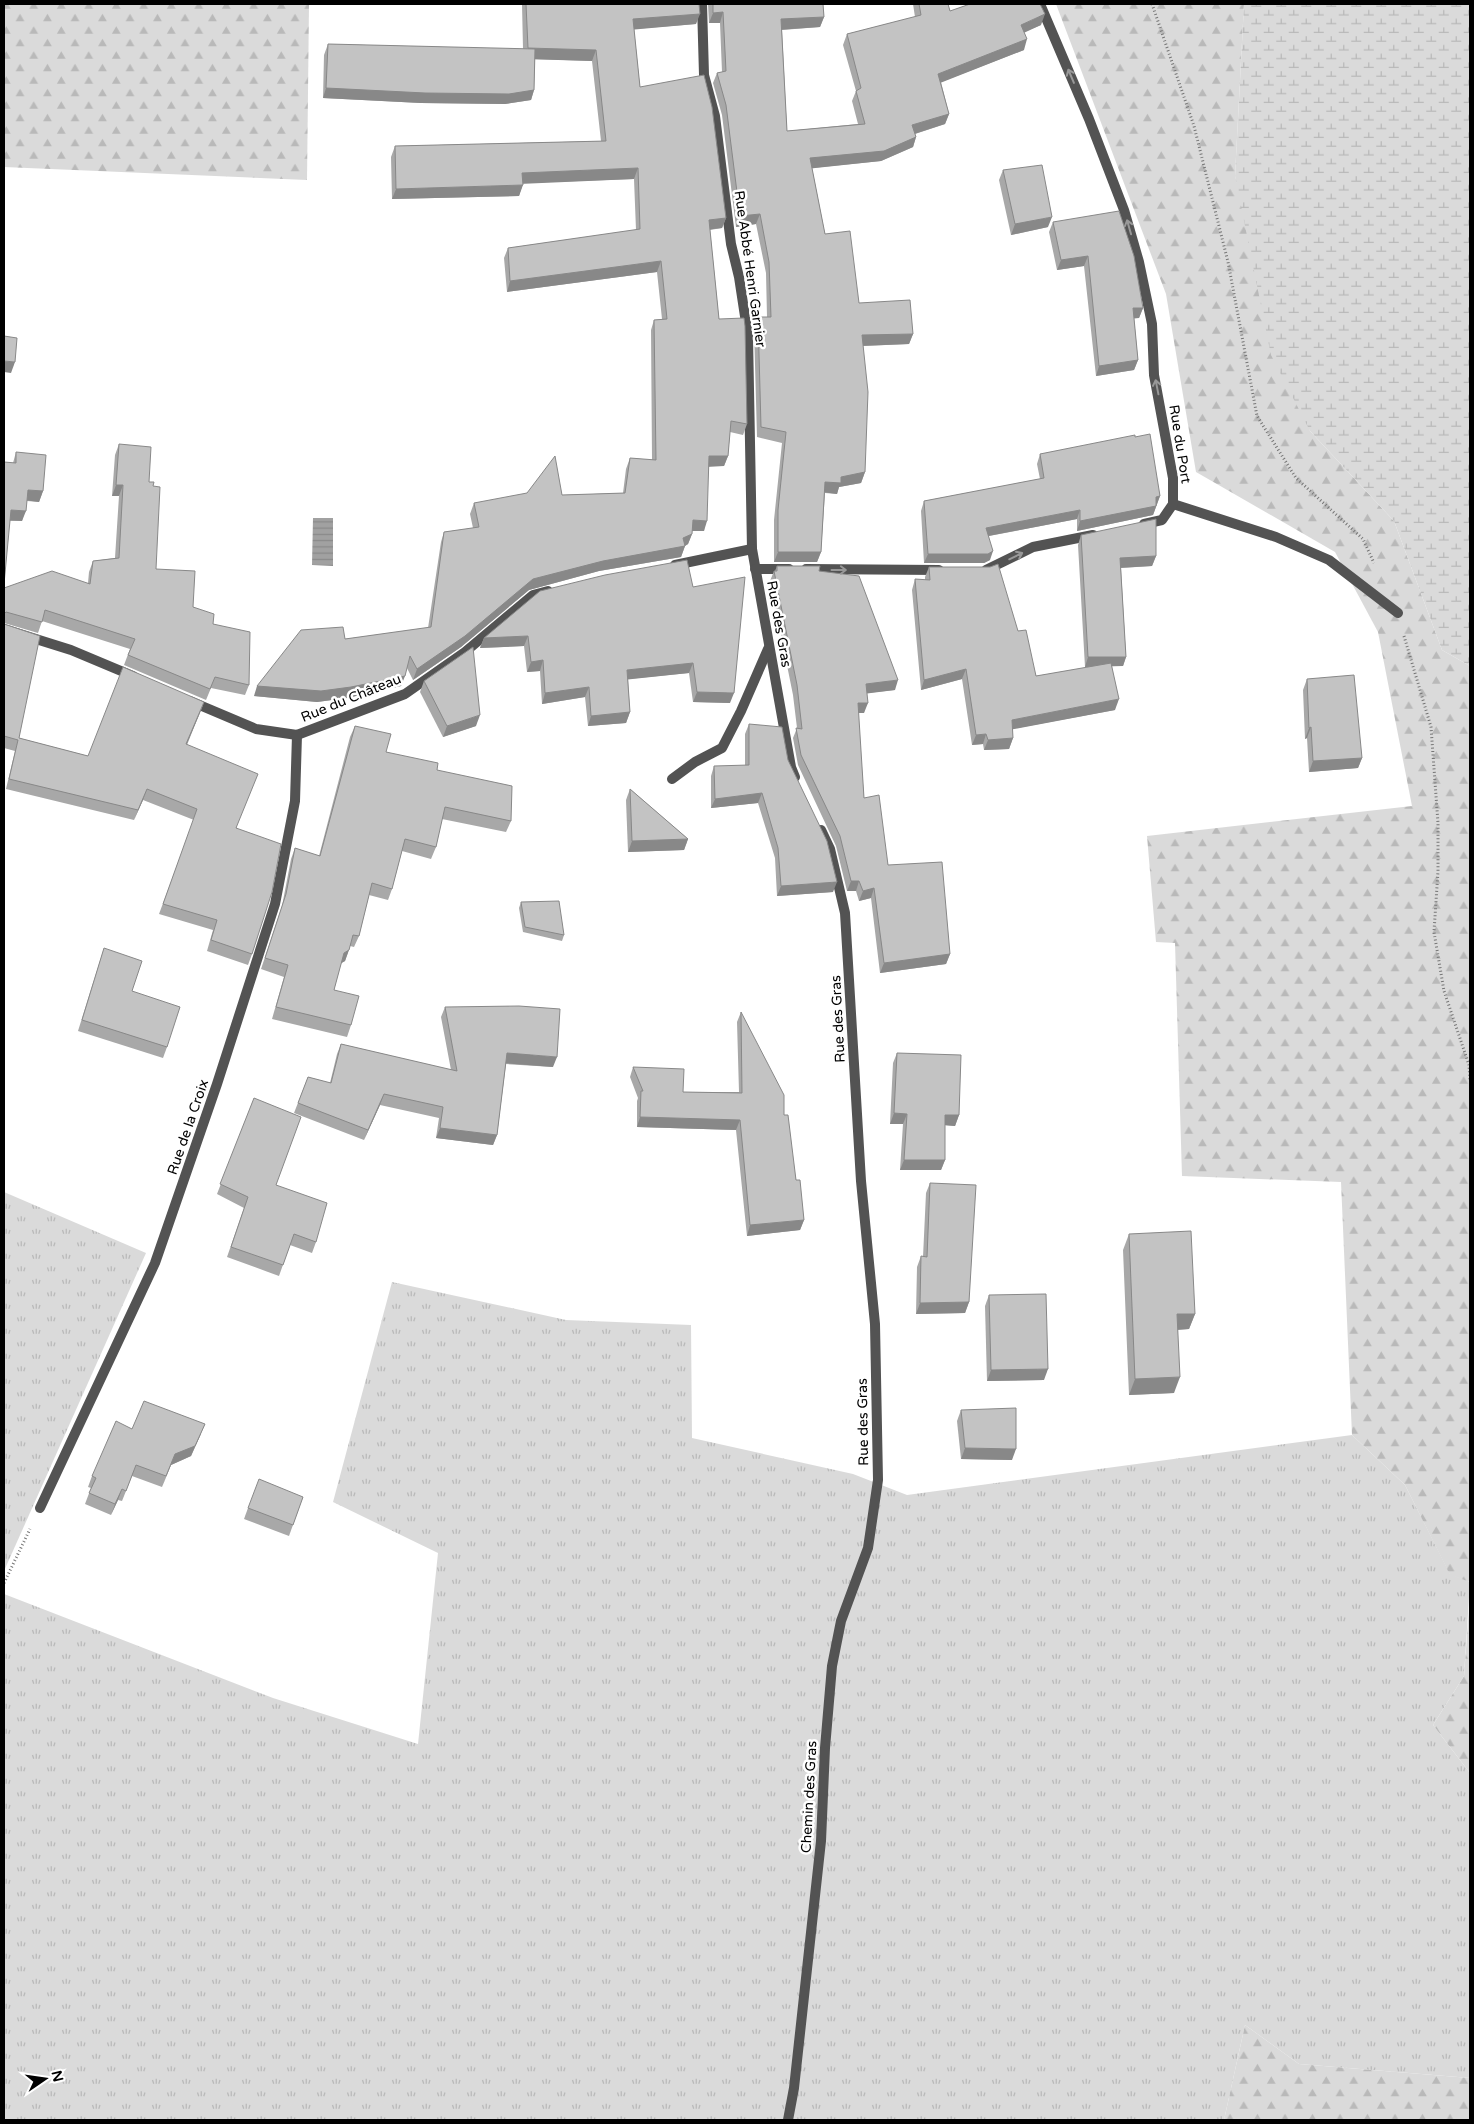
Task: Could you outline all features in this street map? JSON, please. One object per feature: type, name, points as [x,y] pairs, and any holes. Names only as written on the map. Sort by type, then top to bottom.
[{"type":"street","name":"Rue Abbé Henri Garnier","points":[[702,4],[704,75],[715,116],[732,244],[748,336],[752,549],[756,569]]},
{"type":"street","name":"Rue du Port","points":[[1040,4],[1089,119],[1124,210],[1139,262],[1152,324],[1154,374],[1173,478],[1173,504],[1162,520],[1135,526]]},
{"type":"street","points":[[1173,504],[1276,537],[1329,560],[1398,613]]},
{"type":"street","points":[[976,570],[986,570],[1033,548],[1107,532]]},
{"type":"street","points":[[668,566],[752,549]]},
{"type":"street","points":[[756,569],[948,570]]},
{"type":"street","name":"Rue des Gras","points":[[756,569],[768,648],[791,767],[799,784]]},
{"type":"street","name":"Rue du Château","points":[[176,695],[256,728],[297,735],[405,694],[465,652],[533,595],[562,588]]},
{"type":"street","points":[[4,629],[71,650],[141,680]]},
{"type":"street","points":[[672,779],[695,762],[722,748],[741,711],[768,648]]},
{"type":"street","name":"Rue de la Croix","points":[[40,1508],[155,1263],[217,1084],[275,904],[295,801],[297,735]]},
{"type":"street","name":"Rue des Gras","points":[[815,816],[830,849],[845,913],[861,1181],[876,1324],[878,1480]]},
{"type":"street","name":"Chemin des Gras","points":[[788,2120],[794,2088],[821,1840],[825,1748],[832,1666],[841,1622],[868,1548],[878,1480]]},
{"type":"path","points":[[1152,4],[1196,136],[1228,262],[1257,416],[1296,478],[1363,538],[1378,572]]},
{"type":"path","points":[[1398,613],[1431,727],[1438,823],[1438,871],[1434,932],[1444,991],[1469,1065],[1470,1080]]},
{"type":"path","points":[[4,1583],[40,1508]]},
{"type":"green space","points":[[4,4],[309,4],[307,180],[4,167]]},
{"type":"green space","points":[[1056,4],[1244,4],[1235,176],[1310,431],[1394,521],[1442,650],[1470,666],[1470,1582],[1450,1575],[1405,1485],[1352,1435],[1341,1182],[1182,1176],[1175,943],[1156,942],[1147,836],[1412,806],[1378,632],[1335,552],[1196,472],[1166,294]]},
{"type":"green space","points":[[1244,4],[1470,4],[1470,666],[1442,650],[1394,521],[1310,431],[1271,355],[1235,176]]},
{"type":"green space","points":[[4,1192],[146,1253],[4,1571]]},
{"type":"green space","points":[[392,1282],[566,1320],[691,1325],[692,1438],[853,1474],[907,1495],[1352,1435],[1405,1485],[1450,1574],[1470,1582],[1464,1676],[1433,1725],[1470,1773],[1470,2078],[1299,2064],[1245,2025],[1224,2120],[4,2120],[4,1594],[273,1698],[418,1744],[438,1553],[333,1502]]},
{"type":"green space","points":[[1470,1594],[1470,1773],[1433,1725],[1464,1676]]},
{"type":"green space","points":[[1245,2025],[1299,2064],[1470,2078],[1470,2120],[1224,2120]]},
{"type":"shaded area","points":[[313,518],[333,518],[333,566],[312,565]]},
{"type":"building","points":[[526,4],[699,4],[700,14],[633,19],[640,87],[704,75],[712,107],[726,218],[709,220],[719,319],[744,318],[747,424],[731,421],[728,456],[709,456],[707,521],[693,520],[692,534],[683,538],[685,546],[603,561],[533,579],[465,636],[417,669],[410,656],[405,676],[321,691],[257,686],[301,630],[343,627],[345,639],[431,627],[444,532],[479,527],[474,503],[527,493],[555,456],[562,495],[625,493],[630,458],[656,460],[654,320],[667,319],[661,261],[510,281],[508,248],[640,229],[638,168],[522,173],[523,185],[396,189],[395,146],[606,141],[596,50],[528,48]]},
{"type":"building","points":[[713,4],[823,4],[824,17],[781,19],[787,131],[865,124],[856,91],[861,88],[847,34],[921,15],[919,4],[948,4],[950,11],[970,4],[1040,4],[1045,14],[1021,25],[1027,39],[938,74],[949,114],[912,125],[916,137],[884,151],[810,158],[825,234],[850,231],[859,303],[910,300],[913,334],[862,335],[868,392],[865,472],[841,477],[841,483],[825,482],[821,552],[778,552],[778,510],[786,432],[761,427],[758,317],[771,317],[769,262],[760,214],[740,216],[726,105],[717,73],[726,71],[723,12],[713,13]]},
{"type":"building","points":[[328,44],[535,49],[534,90],[509,94],[425,93],[326,88]]},
{"type":"building","points":[[1042,165],[1052,217],[1015,224],[1003,170]]},
{"type":"building","points":[[1119,211],[1134,256],[1143,308],[1133,308],[1138,360],[1099,366],[1088,256],[1061,260],[1053,222]]},
{"type":"building","points":[[4,336],[17,338],[15,362],[4,361]]},
{"type":"building","points":[[1150,434],[1160,496],[1156,497],[1156,506],[1080,521],[1080,510],[986,528],[993,551],[988,554],[928,554],[924,501],[1044,478],[1040,454],[1135,435],[1135,437]]},
{"type":"building","points":[[119,444],[151,447],[149,482],[154,482],[153,486],[160,487],[156,569],[195,571],[193,607],[214,614],[213,624],[250,632],[249,685],[215,677],[210,689],[128,655],[135,639],[45,610],[42,622],[6,612],[4,614],[4,588],[52,571],[90,584],[93,561],[119,558],[123,485],[116,485]]},
{"type":"building","points":[[16,452],[46,455],[43,491],[28,490],[26,511],[11,510],[4,584],[4,462],[16,463]]},
{"type":"building","points":[[1156,519],[1156,556],[1120,558],[1126,657],[1088,657],[1081,535]]},
{"type":"building","points":[[687,560],[693,587],[745,577],[734,693],[697,692],[693,663],[627,670],[630,712],[591,716],[589,687],[545,693],[543,660],[531,662],[528,636],[484,638],[540,591],[605,575]]},
{"type":"building","points":[[998,564],[1018,631],[1026,630],[1036,676],[1111,663],[1119,699],[1012,720],[1013,738],[988,740],[986,734],[976,735],[966,669],[924,680],[915,579],[930,580],[929,567],[990,567]]},
{"type":"building","points":[[777,566],[820,566],[819,571],[859,576],[898,680],[866,684],[868,703],[858,703],[864,798],[879,795],[888,865],[942,862],[950,954],[884,963],[874,888],[863,891],[859,881],[851,881],[840,836],[801,755],[796,728],[802,729],[797,685],[774,571],[777,571]]},
{"type":"building","points":[[4,624],[40,636],[19,738],[88,756],[123,667],[204,702],[186,744],[258,774],[236,828],[281,844],[272,892],[252,954],[211,940],[217,920],[163,904],[197,809],[147,789],[138,810],[9,779],[18,740],[4,736]]},
{"type":"building","points":[[473,647],[480,715],[447,726],[424,681]]},
{"type":"building","points":[[1354,675],[1362,758],[1313,761],[1311,727],[1309,728],[1307,679]]},
{"type":"building","points":[[749,724],[782,727],[788,760],[827,841],[837,882],[781,886],[778,848],[762,793],[715,799],[714,766],[749,765]]},
{"type":"building","points":[[355,726],[391,734],[386,752],[438,763],[437,770],[512,786],[511,821],[445,807],[436,847],[405,839],[392,889],[372,883],[359,936],[353,935],[349,950],[344,953],[334,990],[359,996],[351,1025],[276,1007],[288,965],[265,958],[286,894],[295,848],[320,856]]},
{"type":"building","points":[[630,789],[688,839],[632,841]]},
{"type":"building","points":[[559,901],[564,935],[525,927],[521,902]]},
{"type":"building","points":[[104,948],[142,961],[132,991],[180,1007],[167,1047],[82,1020]]},
{"type":"building","points":[[519,1006],[560,1009],[557,1057],[507,1053],[497,1135],[440,1128],[443,1107],[384,1094],[368,1130],[298,1103],[308,1077],[331,1083],[341,1044],[457,1071],[445,1007]]},
{"type":"building","points":[[741,1012],[784,1095],[784,1115],[788,1115],[796,1180],[800,1180],[804,1220],[750,1225],[740,1120],[640,1117],[641,1091],[643,1091],[633,1067],[684,1069],[683,1092],[742,1093]]},
{"type":"building","points":[[897,1053],[961,1055],[959,1115],[945,1115],[945,1160],[904,1160],[907,1114],[894,1113]]},
{"type":"building","points":[[254,1098],[301,1117],[276,1185],[327,1203],[316,1242],[294,1234],[283,1265],[231,1247],[248,1197],[220,1184]]},
{"type":"building","points":[[930,1183],[976,1185],[969,1302],[920,1303],[921,1256],[927,1257]]},
{"type":"building","points":[[1191,1231],[1195,1314],[1177,1314],[1180,1377],[1135,1379],[1129,1234]]},
{"type":"building","points":[[1046,1294],[1048,1369],[991,1370],[989,1295]]},
{"type":"building","points":[[144,1401],[205,1424],[195,1446],[175,1454],[166,1476],[136,1465],[126,1491],[122,1489],[115,1504],[89,1493],[96,1478],[92,1476],[116,1421],[132,1429]]},
{"type":"building","points":[[1016,1408],[1016,1449],[965,1448],[961,1410]]},
{"type":"building","points":[[259,1479],[303,1497],[293,1525],[248,1508]]}]
